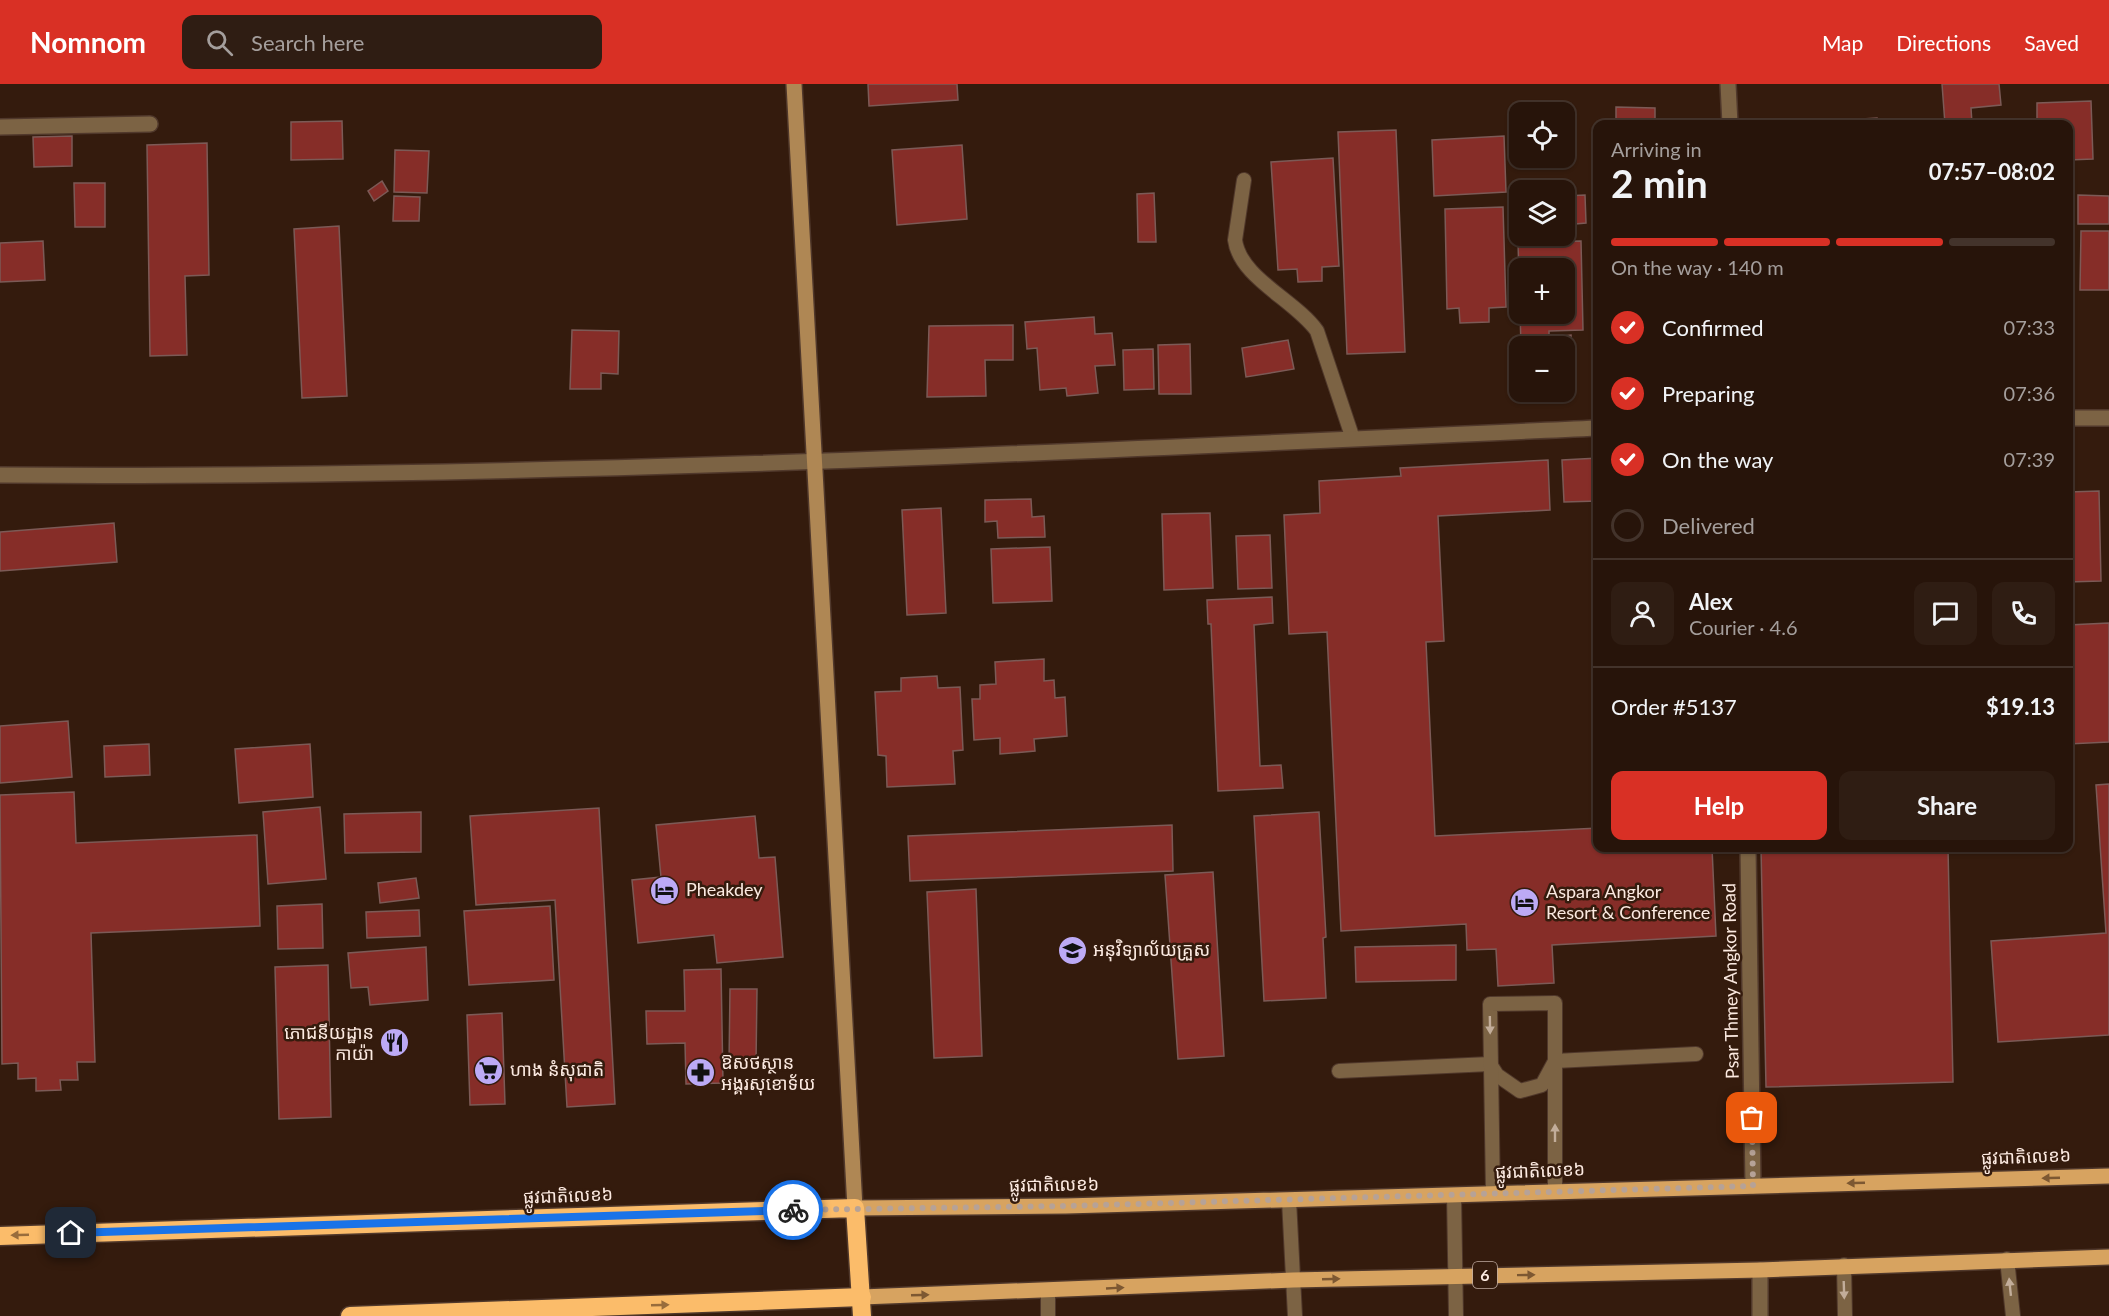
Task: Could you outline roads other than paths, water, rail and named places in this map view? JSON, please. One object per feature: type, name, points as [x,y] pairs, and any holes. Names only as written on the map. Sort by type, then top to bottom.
[{"type":"highway","name":"ផ្លូវជាតិលេខ៦","points":[[0,1236],[855,1208]]},
{"type":"highway","points":[[855,1208],[862,1316]]},
{"type":"highway","name":"6","points":[[350,1316],[862,1297]]},
{"type":"main road","name":"ផ្លូវជាតិលេខ៦","points":[[855,1208],[1289,1200],[2109,1176]]},
{"type":"main road","name":"6","points":[[862,1297],[1293,1280],[1760,1270],[1844,1265],[2109,1257]]},
{"type":"street","points":[[794,84],[855,1208]]},
{"type":"street","points":[[1728,84],[1730,120]]},
{"type":"street","points":[[0,126],[150,124]]},
{"type":"street","points":[[2073,418],[2109,418]]},
{"type":"street","points":[[0,474],[315,473],[814,462],[1593,428]]},
{"type":"street","name":"Psar Thmey Angkor Road","points":[[1748,852],[1753,1186]]},
{"type":"street","points":[[1760,1270],[1761,1316]]},
{"type":"lane","points":[[1244,180],[1235,240],[1236,250],[1246,267],[1308,317],[1317,331],[1353,439]]},
{"type":"lane","points":[[1493,1194],[1490,1004],[1554,1003],[1555,1192]]},
{"type":"lane","points":[[1555,1061],[1696,1054]]},
{"type":"lane","points":[[1490,1064],[1509,1086],[1520,1091],[1542,1085],[1555,1061]]},
{"type":"lane","points":[[1339,1071],[1490,1064]]},
{"type":"lane","points":[[1454,1195],[1456,1316]]},
{"type":"lane","points":[[1289,1200],[1295,1316]]},
{"type":"lane","points":[[2007,1259],[2013,1316]]},
{"type":"lane","points":[[1844,1265],[1845,1316]]},
{"type":"lane","points":[[1048,1291],[1048,1316]]},
{"type":"place","name":"Pheakdey","points":[[665,890]]},
{"type":"place","name":"Aspara Angkor Resort & Conference","points":[[1525,902]]},
{"type":"place","name":"អនុវិទ្យាល័យគ្រួស","points":[[1072,950]]},
{"type":"place","name":"ភោជនីយដ្ឋាន កាយ៉ា","points":[[395,1043]]},
{"type":"place","name":"ហាង នំសុជាតិ","points":[[489,1070]]},
{"type":"place","name":"ឱសថស្ថាន អង្គរសុខោទ័យ","points":[[700,1073]]}]
